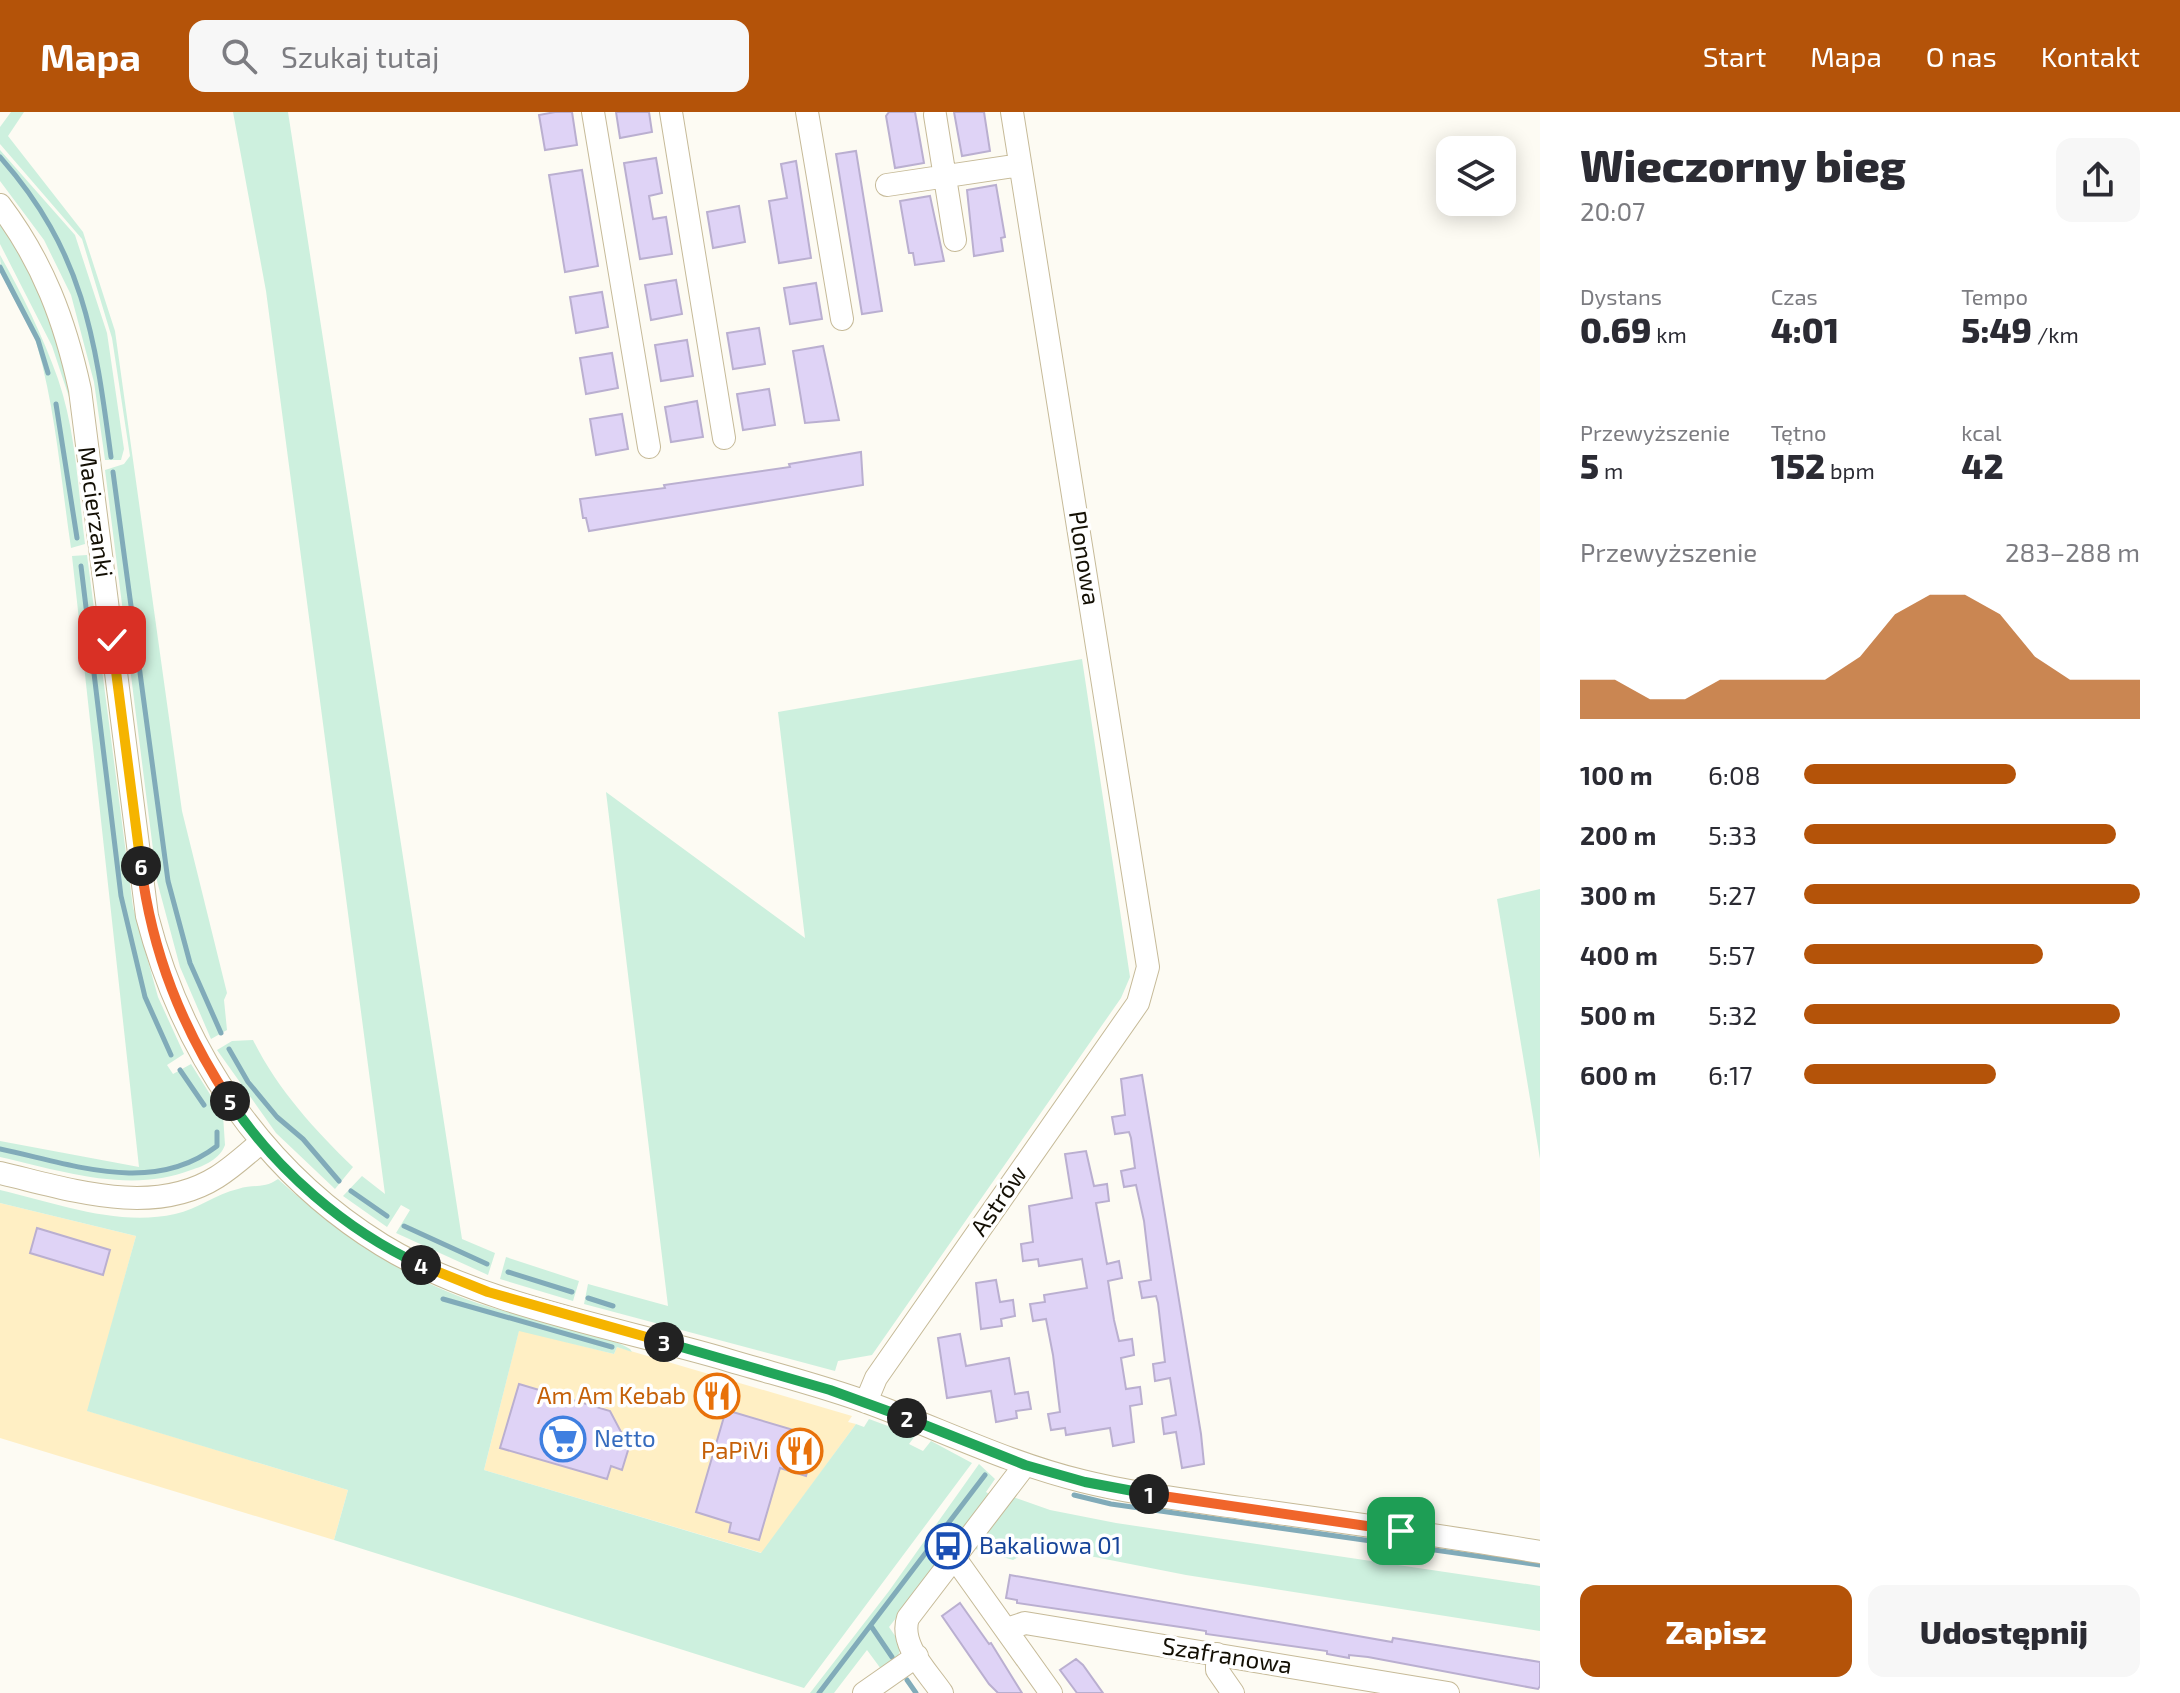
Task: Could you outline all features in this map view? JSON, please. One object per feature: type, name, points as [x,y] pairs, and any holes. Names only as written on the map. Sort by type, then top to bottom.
[{"type":"street","points":[[593,112],[649,447]]},
{"type":"street","points":[[671,112],[724,438]]},
{"type":"street","points":[[807,112],[842,319]]},
{"type":"street","name":"Plonowa","points":[[1012,112],[1148,954],[1147,975],[1138,1003]]},
{"type":"street","points":[[935,115],[955,240]]},
{"type":"street","points":[[887,185],[1020,165]]},
{"type":"street","name":"Macierzanki","points":[[0,205],[39,263],[58,305],[80,390],[147,916],[153,940],[180,1015],[199,1052],[261,1142],[296,1179],[383,1245],[439,1273],[488,1292],[866,1402],[1025,1465],[1085,1482],[1153,1494],[1540,1552]]},
{"type":"street","name":"Astrów","points":[[866,1402],[876,1378],[1138,1003]]},
{"type":"street","points":[[0,1173],[114,1197],[146,1198],[194,1188],[215,1178],[261,1142]]},
{"type":"street","points":[[942,1693],[904,1630],[908,1618],[1025,1465]]},
{"type":"street","points":[[954,1557],[1051,1693]]},
{"type":"street","name":"Szafranowa","points":[[1007,1629],[1025,1623],[1448,1693]]},
{"type":"street","points":[[1217,1654],[1217,1670],[1233,1693]]},
{"type":"street","points":[[869,1691],[917,1656]]},
{"type":"shaded area","points":[[0,1203],[136,1236],[88,1411],[348,1490],[334,1540],[0,1438]]},
{"type":"shaded area","points":[[519,1330],[614,1354],[617,1347],[852,1416],[848,1422],[856,1424],[762,1553],[484,1470]]},
{"type":"green space","points":[[11,112],[24,112],[8,136],[83,232],[115,331],[182,811],[227,993],[224,1000],[227,1030],[211,1039],[180,967],[157,881],[105,470],[124,464],[130,456],[112,338],[82,239],[0,144],[0,127]]},
{"type":"green space","points":[[233,112],[288,112],[462,1239],[495,1253],[488,1275],[396,1233],[410,1210],[401,1205],[387,1227],[343,1196],[362,1176],[385,1194],[266,291]]},
{"type":"green space","points":[[0,150],[75,235],[107,333],[124,449],[121,460],[105,460],[94,382],[71,295],[44,240],[0,181]]},
{"type":"green space","points":[[0,220],[25,264],[55,331],[71,403],[52,346],[0,244]]},
{"type":"green space","points":[[0,255],[39,331],[64,399],[73,440],[85,544],[71,548],[44,370],[33,333],[9,290]]},
{"type":"green space","points":[[87,555],[133,907],[158,997],[184,1054],[167,1065],[173,1074],[191,1064],[223,1115],[225,1145],[215,1158],[191,1170],[144,1180],[96,1178],[0,1157],[0,1141],[139,1167],[72,556]]},
{"type":"green space","points":[[1082,659],[1130,977],[1121,998],[872,1355],[838,1361],[835,1371],[584,1304],[588,1284],[668,1306],[606,792],[805,938],[778,712]]},
{"type":"green space","points":[[1540,889],[1540,1159],[1497,899]]},
{"type":"green space","points":[[253,1040],[298,1108],[353,1167],[335,1189],[276,1133],[217,1050],[232,1041]]},
{"type":"green space","points":[[278,1179],[351,1238],[432,1285],[490,1307],[584,1331],[630,1349],[632,1352],[617,1347],[614,1354],[519,1331],[484,1470],[761,1553],[856,1424],[864,1427],[869,1419],[915,1436],[909,1444],[923,1451],[931,1441],[972,1463],[804,1688],[334,1540],[348,1490],[87,1411],[136,1236],[0,1203],[0,1190],[109,1216],[153,1217],[183,1212],[230,1191],[268,1184]]},
{"type":"green space","points":[[506,1257],[579,1281],[573,1301],[500,1279]]},
{"type":"green space","points":[[979,1464],[995,1479],[986,1492],[992,1496],[889,1627],[902,1646],[897,1658],[881,1669],[867,1650],[834,1693],[810,1693],[889,1591]]},
{"type":"green space","points":[[1013,1497],[1050,1510],[1116,1523],[1540,1586],[1540,1631],[1186,1575],[1039,1546],[1013,1560],[972,1548]]},
{"type":"building","points":[[572,112],[577,145],[545,150],[539,115]]},
{"type":"building","points":[[616,112],[649,112],[652,132],[620,138]]},
{"type":"building","points":[[889,112],[915,112],[924,163],[895,168],[886,116]]},
{"type":"building","points":[[954,112],[984,112],[990,151],[962,156]]},
{"type":"building","points":[[856,151],[882,311],[862,314],[836,154]]},
{"type":"building","points":[[656,158],[662,193],[649,196],[653,219],[666,217],[672,254],[640,259],[624,163]]},
{"type":"building","points":[[796,161],[811,258],[779,263],[769,201],[787,198],[781,164]]},
{"type":"building","points":[[582,170],[598,266],[565,272],[549,175]]},
{"type":"building","points":[[996,185],[1005,237],[1001,238],[1003,251],[974,256],[967,190]]},
{"type":"building","points":[[930,196],[944,261],[915,265],[913,253],[909,253],[900,201]]},
{"type":"building","points":[[739,206],[745,242],[713,248],[707,212]]},
{"type":"building","points":[[676,280],[682,314],[651,320],[645,285]]},
{"type":"building","points":[[816,283],[822,319],[790,324],[784,288]]},
{"type":"building","points":[[602,292],[608,327],[576,333],[570,297]]},
{"type":"building","points":[[759,328],[765,364],[733,369],[727,333]]},
{"type":"building","points":[[687,340],[693,376],[661,381],[655,345]]},
{"type":"building","points":[[823,346],[839,420],[805,423],[793,351]]},
{"type":"building","points":[[612,353],[618,388],[586,394],[580,358]]},
{"type":"building","points":[[769,389],[775,425],[743,430],[737,394]]},
{"type":"building","points":[[697,401],[703,437],[671,442],[665,407]]},
{"type":"building","points":[[622,414],[628,449],[596,455],[590,419]]},
{"type":"building","points":[[861,452],[863,485],[589,531],[586,518],[583,518],[580,499],[665,488],[664,485],[790,467],[789,464]]},
{"type":"building","points":[[1142,1075],[1201,1434],[1204,1464],[1182,1468],[1176,1432],[1164,1434],[1162,1418],[1176,1415],[1170,1378],[1155,1381],[1153,1364],[1165,1362],[1158,1303],[1156,1296],[1142,1298],[1139,1282],[1151,1280],[1144,1221],[1136,1185],[1124,1187],[1121,1171],[1135,1168],[1131,1138],[1129,1132],[1115,1134],[1112,1117],[1125,1115],[1121,1079]]},
{"type":"building","points":[[1086,1151],[1094,1186],[1107,1184],[1109,1201],[1096,1203],[1107,1264],[1119,1261],[1122,1278],[1108,1281],[1114,1320],[1119,1341],[1132,1339],[1134,1355],[1121,1358],[1126,1389],[1140,1387],[1142,1404],[1130,1406],[1134,1442],[1113,1446],[1110,1428],[1066,1435],[1065,1428],[1051,1430],[1048,1414],[1060,1412],[1053,1355],[1046,1319],[1033,1321],[1030,1304],[1045,1302],[1044,1295],[1087,1288],[1082,1259],[1039,1266],[1038,1259],[1023,1261],[1021,1244],[1033,1242],[1029,1206],[1072,1198],[1065,1154]]},
{"type":"building","points":[[37,1228],[110,1250],[103,1275],[30,1253]]},
{"type":"building","points":[[996,1280],[1000,1302],[1013,1300],[1015,1316],[1001,1319],[1002,1326],[981,1329],[976,1283]]},
{"type":"building","points":[[960,1334],[966,1366],[1009,1358],[1015,1394],[1028,1392],[1031,1409],[1016,1411],[1017,1418],[996,1422],[991,1391],[947,1398],[938,1338]]},
{"type":"building","points":[[519,1384],[610,1411],[629,1447],[622,1470],[611,1466],[607,1479],[500,1448]]},
{"type":"building","points":[[726,1410],[817,1437],[806,1476],[780,1468],[759,1540],[729,1532],[731,1523],[696,1512]]},
{"type":"building","points":[[1010,1575],[1392,1642],[1393,1638],[1540,1662],[1540,1686],[1538,1689],[1368,1657],[1349,1655],[1349,1658],[1327,1654],[1327,1651],[1017,1603],[1017,1600],[1006,1598]]},
{"type":"building","points":[[960,1603],[991,1643],[1022,1693],[998,1693],[942,1616]]},
{"type":"building","points":[[1076,1659],[1103,1693],[1077,1693],[1060,1670]]},
{"type":"waterway","points":[[0,157],[51,227],[68,262],[91,334],[111,457]]},
{"type":"waterway","points":[[0,267],[38,340],[48,373]]},
{"type":"waterway","points":[[56,404],[77,538]]},
{"type":"waterway","points":[[113,472],[168,881],[190,963],[221,1033]]},
{"type":"waterway","points":[[81,566],[121,896],[145,997],[171,1055]]},
{"type":"waterway","points":[[229,1049],[248,1082],[277,1117],[303,1139],[339,1181]]},
{"type":"waterway","points":[[180,1070],[204,1105]]},
{"type":"waterway","points":[[0,1149],[83,1168],[139,1173],[166,1170],[192,1161],[217,1146],[217,1132]]},
{"type":"waterway","points":[[351,1191],[387,1216]]},
{"type":"waterway","points":[[404,1226],[487,1264]]},
{"type":"waterway","points":[[508,1272],[572,1292]]},
{"type":"waterway","points":[[588,1298],[613,1306]]},
{"type":"waterway","points":[[443,1299],[612,1347]]},
{"type":"waterway","points":[[819,1693],[985,1475]]},
{"type":"waterway","points":[[1074,1495],[1111,1504],[1540,1565]]},
{"type":"waterway","points":[[871,1626],[892,1657]]},
{"type":"waterway","points":[[907,1680],[916,1693]]},
{"type":"place","name":"Am Am Kebab","points":[[717,1396]]},
{"type":"place","name":"Netto","points":[[563,1439]]},
{"type":"place","name":"PaPiVi","points":[[800,1451]]},
{"type":"place","name":"Bakaliowa 01","points":[[948,1546]]},
{"type":"route","points":[[112,640],[147,916],[180,1015],[214,1076],[261,1142],[296,1179],[349,1222],[412,1261],[488,1292],[830,1390],[1050,1473],[1153,1494],[1401,1531]]}]
